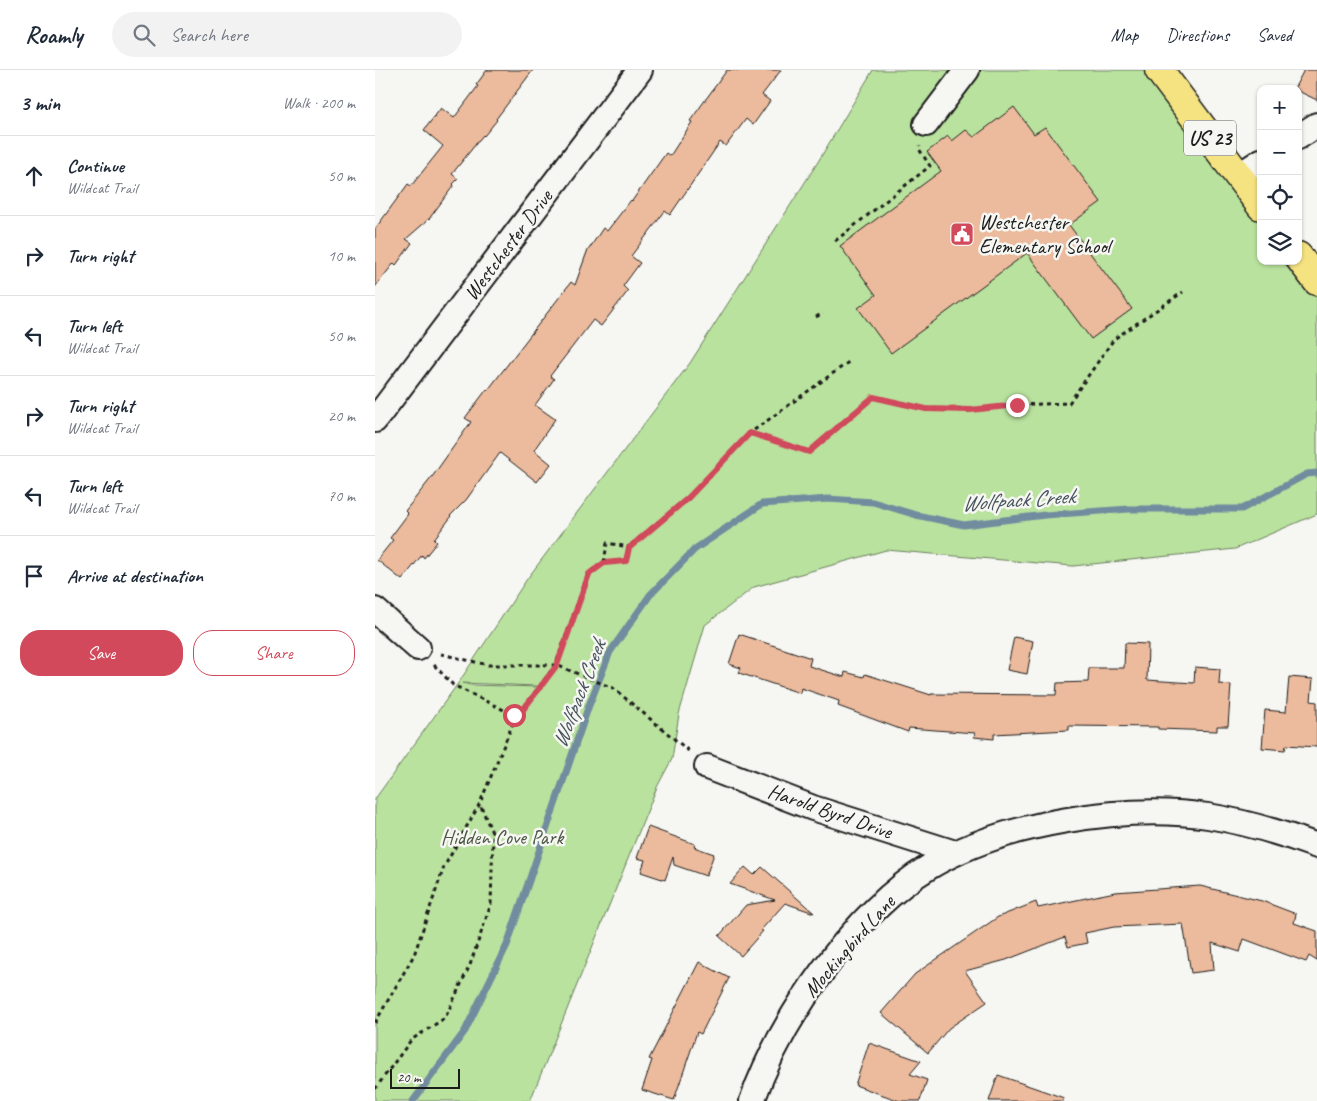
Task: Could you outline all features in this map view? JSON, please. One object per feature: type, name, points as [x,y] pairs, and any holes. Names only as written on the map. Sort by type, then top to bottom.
[{"type":"highway","name":"US 23","points":[[1159,70],[1257,201]]},
{"type":"highway","points":[[1302,261],[1317,281]]},
{"type":"street","name":"Westchester Drive","points":[[375,420],[640,70]]},
{"type":"street","points":[[926,124],[967,70]]},
{"type":"street","points":[[1302,134],[1317,125]]},
{"type":"street","points":[[1238,176],[1257,164]]},
{"type":"street","points":[[375,610],[418,648]]},
{"type":"street","name":"Harold Byrd Drive","points":[[707,767],[813,808],[955,853]]},
{"type":"street","name":"Mockingbird Lane","points":[[756,1100],[785,1028],[804,998],[844,945],[881,905],[906,882],[955,853],[995,838],[1074,819],[1145,813],[1206,816],[1243,823],[1317,846]]},
{"type":"path","points":[[835,240],[931,166],[919,149],[926,124]]},
{"type":"path","points":[[750,433],[809,452],[873,397],[926,409],[970,410],[1017,405],[1069,403],[1114,339],[1183,292]]},
{"type":"path","points":[[816,317],[823,313]]},
{"type":"path","points":[[375,1023],[414,955],[445,867],[480,803],[513,723],[557,665],[589,574],[604,563],[626,561],[629,548],[688,498],[750,433],[850,360]]},
{"type":"path","points":[[604,563],[607,542],[629,548]]},
{"type":"path","points":[[418,648],[488,665],[557,665],[577,673],[613,688],[707,767]]},
{"type":"path","points":[[418,648],[453,685],[514,715],[513,723]]},
{"type":"path","points":[[375,1089],[411,1040],[445,1018],[470,965],[491,904],[493,835],[480,803]]},
{"type":"green space","name":"Hidden Cove Park","points":[[873,70],[1158,70],[1257,196],[1257,265],[1302,264],[1317,273],[1317,514],[1235,549],[1073,566],[886,550],[754,587],[705,625],[679,714],[672,759],[657,787],[530,1101],[375,1101],[375,799],[459,682],[527,579],[690,363],[816,165]],"holes":[[[462,683],[537,686],[471,685]]]},
{"type":"building","points":[[487,70],[533,70],[497,120],[452,174],[458,179],[454,185],[429,219],[406,239],[412,243],[396,265],[394,263],[375,287],[375,229],[408,184],[411,186],[443,146],[424,130],[441,108],[454,118],[478,86],[476,85]]},
{"type":"building","points":[[727,70],[781,70],[762,95],[770,101],[753,125],[746,119],[726,146],[720,142],[670,215],[665,211],[631,256],[640,263],[623,286],[628,291],[601,326],[593,320],[550,376],[554,379],[535,405],[555,419],[534,450],[551,464],[537,482],[500,453],[466,500],[450,516],[434,539],[437,542],[424,558],[422,555],[402,580],[377,560],[393,540],[390,538],[408,514],[405,511],[471,422],[465,418],[571,282],[575,285],[587,252],[603,228],[607,231],[632,201],[666,153],[670,156],[692,122],[690,121]]},
{"type":"building","points":[[1304,70],[1317,70],[1317,100],[1302,93],[1302,85],[1296,85]]},
{"type":"building","name":"Westchester Elementary School","points":[[1014,107],[1034,134],[1045,127],[1101,202],[1069,225],[1132,309],[1091,339],[1027,253],[891,353],[858,308],[876,295],[840,246],[941,171],[927,152],[948,136],[952,141],[966,130],[974,137]]},
{"type":"building","points":[[739,634],[811,658],[809,666],[844,677],[845,672],[864,677],[865,674],[931,695],[1056,695],[1057,683],[1088,682],[1089,668],[1124,668],[1125,643],[1148,644],[1147,680],[1194,683],[1195,667],[1220,669],[1219,684],[1231,685],[1228,726],[1217,726],[1217,731],[1158,729],[1158,727],[1069,726],[1069,730],[994,734],[994,739],[974,737],[975,733],[909,728],[908,732],[838,706],[839,701],[801,688],[800,693],[739,673],[741,668],[729,664]]},
{"type":"building","points":[[1014,637],[1033,641],[1027,674],[1007,670]]},
{"type":"building","points":[[1289,677],[1313,679],[1311,701],[1317,702],[1317,747],[1286,745],[1285,750],[1262,748],[1265,710],[1286,712]]},
{"type":"building","points":[[648,827],[695,844],[694,847],[714,854],[706,876],[674,865],[673,857],[665,880],[641,872],[645,860],[637,858]]},
{"type":"building","points":[[745,867],[754,875],[762,867],[814,913],[785,903],[741,956],[719,936],[746,905],[775,900],[730,884]]},
{"type":"building","points":[[1200,886],[1262,901],[1296,914],[1294,923],[1317,931],[1317,961],[1309,956],[1306,962],[1244,939],[1240,952],[1212,943],[1214,970],[1191,973],[1183,924],[1114,927],[1085,933],[1087,943],[1068,947],[1065,937],[1006,960],[965,971],[987,1002],[949,1028],[928,1053],[881,1013],[915,974],[998,917],[1036,902],[1038,908],[1115,892]]},
{"type":"building","points":[[699,962],[729,978],[701,1034],[697,1032],[674,1100],[642,1090],[652,1060],[649,1059]]},
{"type":"building","points":[[869,1043],[921,1061],[910,1074],[927,1080],[920,1101],[900,1101],[855,1085]]},
{"type":"building","points":[[998,1075],[1064,1098],[1063,1101],[989,1101]]},
{"type":"waterway","name":"Wolfpack Creek","points":[[413,1101],[465,1031],[507,945],[588,708],[610,652],[650,595],[695,549],[762,504],[828,499],[873,502],[916,515],[964,525],[1045,515],[1129,509],[1242,509],[1307,474],[1317,473]]},
{"type":"place","name":"Westchester Elementary School","points":[[962,234]]},
{"type":"route","points":[[514,715],[513,723],[557,665],[589,574],[604,563],[626,561],[629,548],[688,498],[750,433],[809,452],[873,397],[926,409],[970,410],[1017,405]]}]
